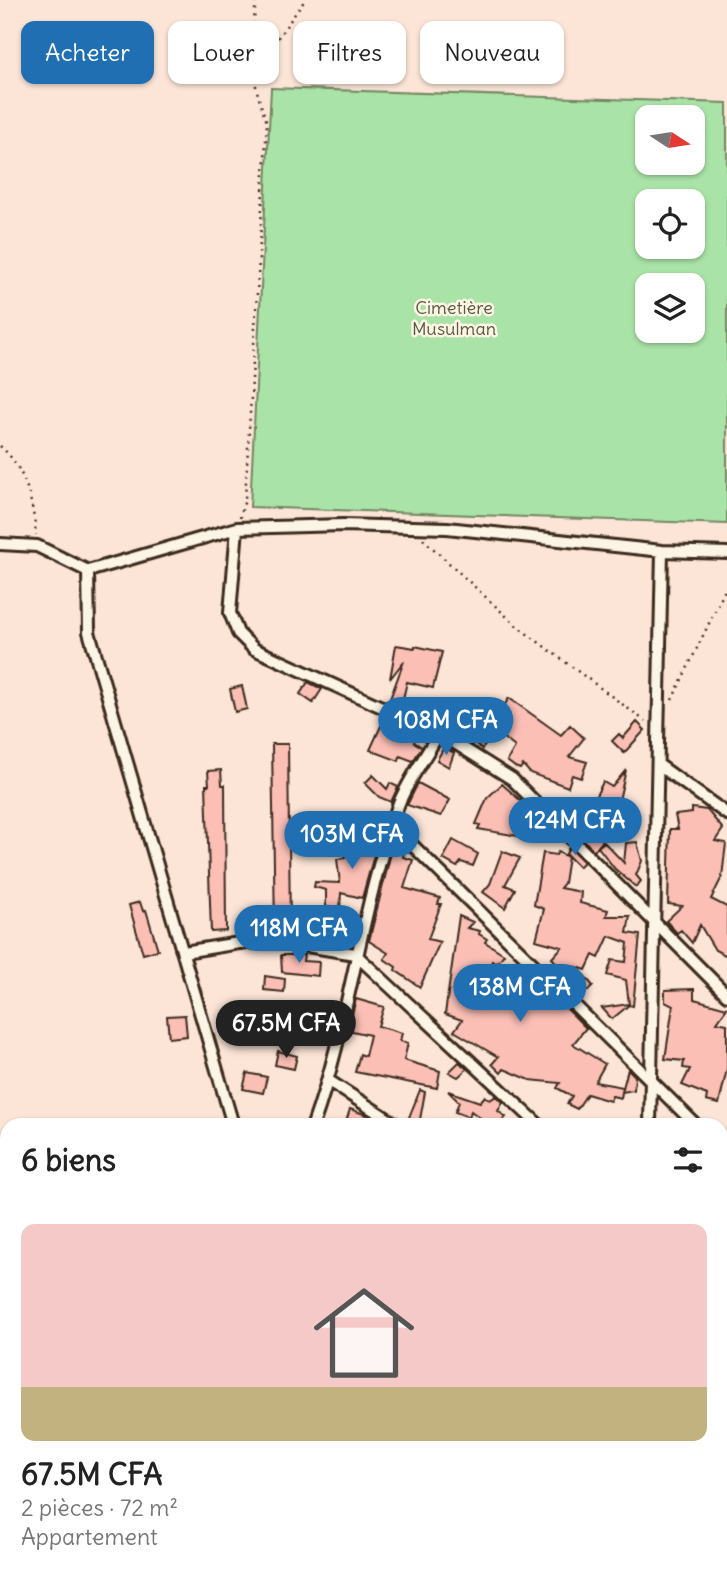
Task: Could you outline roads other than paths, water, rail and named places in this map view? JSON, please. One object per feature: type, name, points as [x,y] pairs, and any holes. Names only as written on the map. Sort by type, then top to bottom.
[{"type":"street","points":[[0,544],[37,546],[88,571],[237,528],[409,526],[524,534],[662,551],[727,553]]},
{"type":"street","points":[[237,528],[230,613],[238,633],[254,649],[439,733],[512,779],[727,995]]},
{"type":"street","points":[[650,1118],[661,722],[662,551]]},
{"type":"street","points":[[88,571],[89,632],[231,1118]]},
{"type":"street","points":[[316,1118],[329,1081],[355,954],[393,826],[406,789],[439,733]]},
{"type":"street","points":[[660,766],[727,814]]},
{"type":"street","points":[[393,826],[689,1118]]},
{"type":"street","points":[[184,952],[239,943],[283,942],[355,954],[531,1118]]},
{"type":"street","points":[[329,1081],[386,1118]]},
{"type":"park label","name":"Cimetière Musulman","points":[[454,318]]}]
